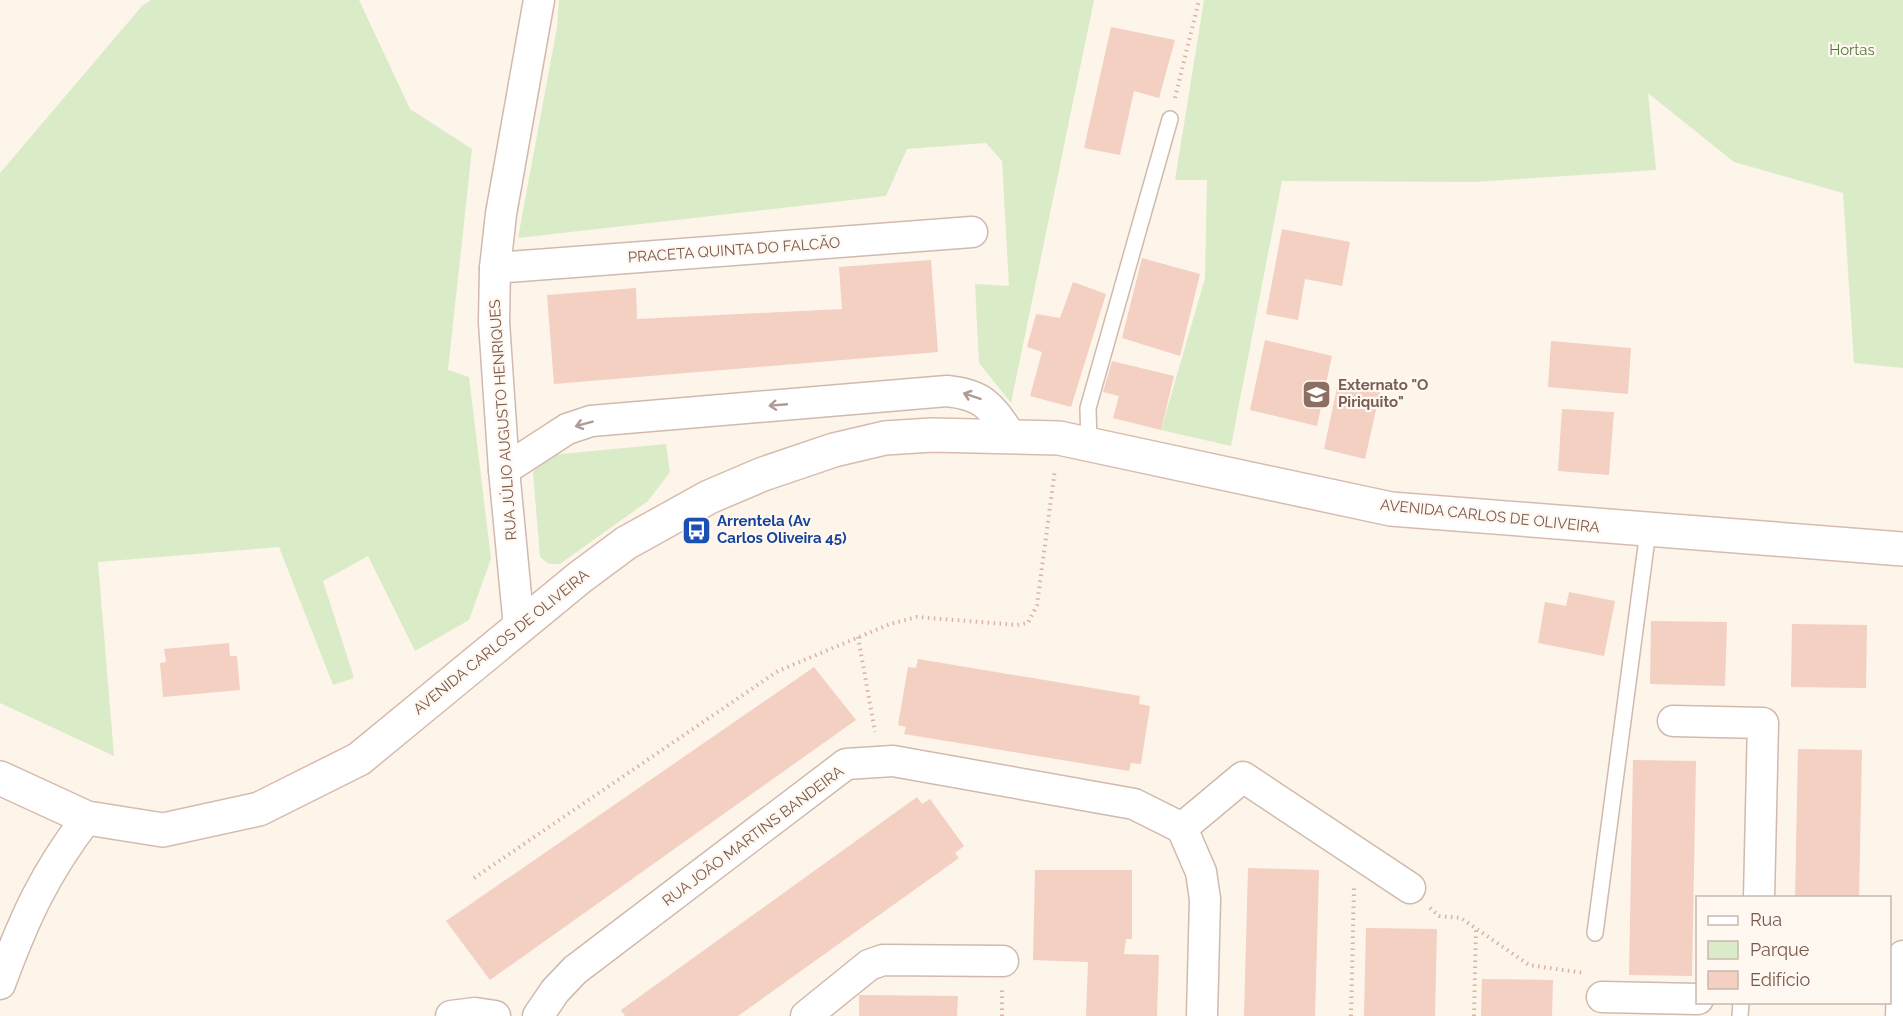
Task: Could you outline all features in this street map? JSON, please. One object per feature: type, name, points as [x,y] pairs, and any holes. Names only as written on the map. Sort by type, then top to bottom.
[{"type":"main road","name":"AVENIDA CARLOS DE OLIVEIRA","points":[[0,778],[87,818],[163,830],[259,809],[358,759],[626,543],[709,497],[763,474],[834,450],[885,438],[1011,436],[1074,442],[1391,509],[1648,531],[1903,549]]},
{"type":"street","name":"RUA JÚLIO AUGUSTO HENRIQUES","points":[[519,627],[504,470],[494,322],[495,268],[501,214],[539,0]]},
{"type":"street","name":"PRACETA QUINTA DO FALCÃO","points":[[495,268],[972,232]]},
{"type":"street","points":[[504,470],[567,429],[591,421],[947,391],[968,393],[987,402],[1011,436]]},
{"type":"street","points":[[1673,721],[1763,723],[1759,896]]},
{"type":"street","name":"RUA JOÃO MARTINS BANDEIRA","points":[[538,1016],[555,991],[575,970],[846,764],[893,761],[1134,804],[1182,828]]},
{"type":"street","points":[[1202,1016],[1205,899],[1201,872],[1182,828],[1243,777],[1410,888]]},
{"type":"street","points":[[0,984],[22,925],[48,872],[87,818]]},
{"type":"street","points":[[1899,1005],[1903,956]]},
{"type":"street","points":[[811,1014],[869,965],[883,960],[1003,961]]},
{"type":"street","points":[[1602,997],[1696,999]]},
{"type":"street","points":[[451,1016],[475,1013],[495,1016]]},
{"type":"lane","points":[[1074,442],[1088,408],[1170,119]]},
{"type":"lane","points":[[1595,933],[1648,531]]},
{"type":"path","points":[[1170,119],[1199,0]]},
{"type":"path","points":[[474,878],[778,671],[858,637],[917,617],[1017,625],[1029,623],[1037,605],[1074,442]]},
{"type":"path","points":[[858,637],[881,762]]},
{"type":"path","points":[[1351,1016],[1356,852]]},
{"type":"path","points":[[1410,888],[1438,916],[1461,918],[1529,965],[1595,974],[1602,997]]},
{"type":"path","points":[[1474,1016],[1476,928]]},
{"type":"green space","points":[[151,0],[359,0],[410,109],[472,149],[448,370],[469,377],[491,559],[469,620],[415,651],[368,556],[323,581],[354,678],[333,685],[279,547],[98,562],[114,756],[0,703],[0,173],[142,6]]},
{"type":"green space","points":[[559,0],[1094,0],[1011,403],[979,363],[975,284],[1009,286],[1002,161],[986,143],[907,149],[886,196],[518,238],[557,27]]},
{"type":"green space","name":"Hortas","points":[[1204,0],[1903,0],[1903,368],[1854,363],[1843,193],[1734,162],[1648,93],[1656,170],[1475,182],[1282,181],[1231,446],[1161,430],[1205,278],[1207,180],[1175,180]]},
{"type":"green space","points":[[666,444],[670,472],[648,501],[560,564],[549,564],[540,557],[533,472],[551,455]]},
{"type":"building","points":[[1111,27],[1175,40],[1159,98],[1134,91],[1120,155],[1084,148]]},
{"type":"building","points":[[1282,229],[1350,242],[1342,286],[1305,279],[1298,320],[1266,314]]},
{"type":"building","points":[[1142,258],[1200,274],[1180,356],[1122,338]]},
{"type":"building","points":[[931,260],[938,352],[554,384],[547,295],[636,288],[637,319],[842,309],[839,267]]},
{"type":"building","points":[[1073,282],[1106,294],[1071,407],[1030,396],[1042,352],[1027,347],[1036,314],[1060,318]]},
{"type":"building","points":[[1265,340],[1332,356],[1317,426],[1250,410]]},
{"type":"building","points":[[1551,341],[1631,348],[1628,394],[1548,387]]},
{"type":"building","points":[[1112,361],[1174,376],[1161,430],[1113,418],[1119,396],[1103,392]]},
{"type":"building","points":[[1338,383],[1380,392],[1365,459],[1324,449]]},
{"type":"building","points":[[1562,409],[1614,412],[1609,475],[1558,471]]},
{"type":"building","points":[[1569,592],[1615,601],[1604,656],[1538,643],[1545,602],[1566,606]]},
{"type":"building","points":[[1651,621],[1727,622],[1725,686],[1650,684]]},
{"type":"building","points":[[1792,624],[1867,625],[1866,688],[1791,687]]},
{"type":"building","points":[[229,643],[230,656],[237,656],[240,690],[163,697],[160,663],[166,662],[164,649]]},
{"type":"building","points":[[918,659],[1140,696],[1139,704],[1150,706],[1141,764],[1131,763],[1129,771],[904,734],[906,727],[898,725],[908,667],[916,668]]},
{"type":"building","points":[[814,667],[856,720],[490,980],[446,921]]},
{"type":"building","points":[[1798,749],[1862,750],[1859,896],[1795,896]]},
{"type":"building","points":[[1633,760],[1696,761],[1692,976],[1629,975]]},
{"type":"building","points":[[917,797],[922,804],[930,799],[964,846],[955,853],[959,858],[738,1016],[625,1016],[621,1010]]},
{"type":"building","points":[[1248,868],[1319,870],[1315,1016],[1244,1016]]},
{"type":"building","points":[[1035,870],[1132,870],[1132,939],[1126,939],[1124,954],[1159,955],[1157,1016],[1086,1016],[1088,962],[1033,960]]},
{"type":"building","points":[[1366,928],[1437,929],[1435,1016],[1364,1016]]},
{"type":"building","points":[[1482,979],[1553,980],[1552,1016],[1481,1016]]},
{"type":"building","points":[[859,995],[958,996],[957,1016],[859,1016]]},
{"type":"place","name":"Externato \"O Piriquito\"","points":[[1317,394]]},
{"type":"place","name":"Arrentela (Av Carlos Oliveira 45)","points":[[696,530]]}]
